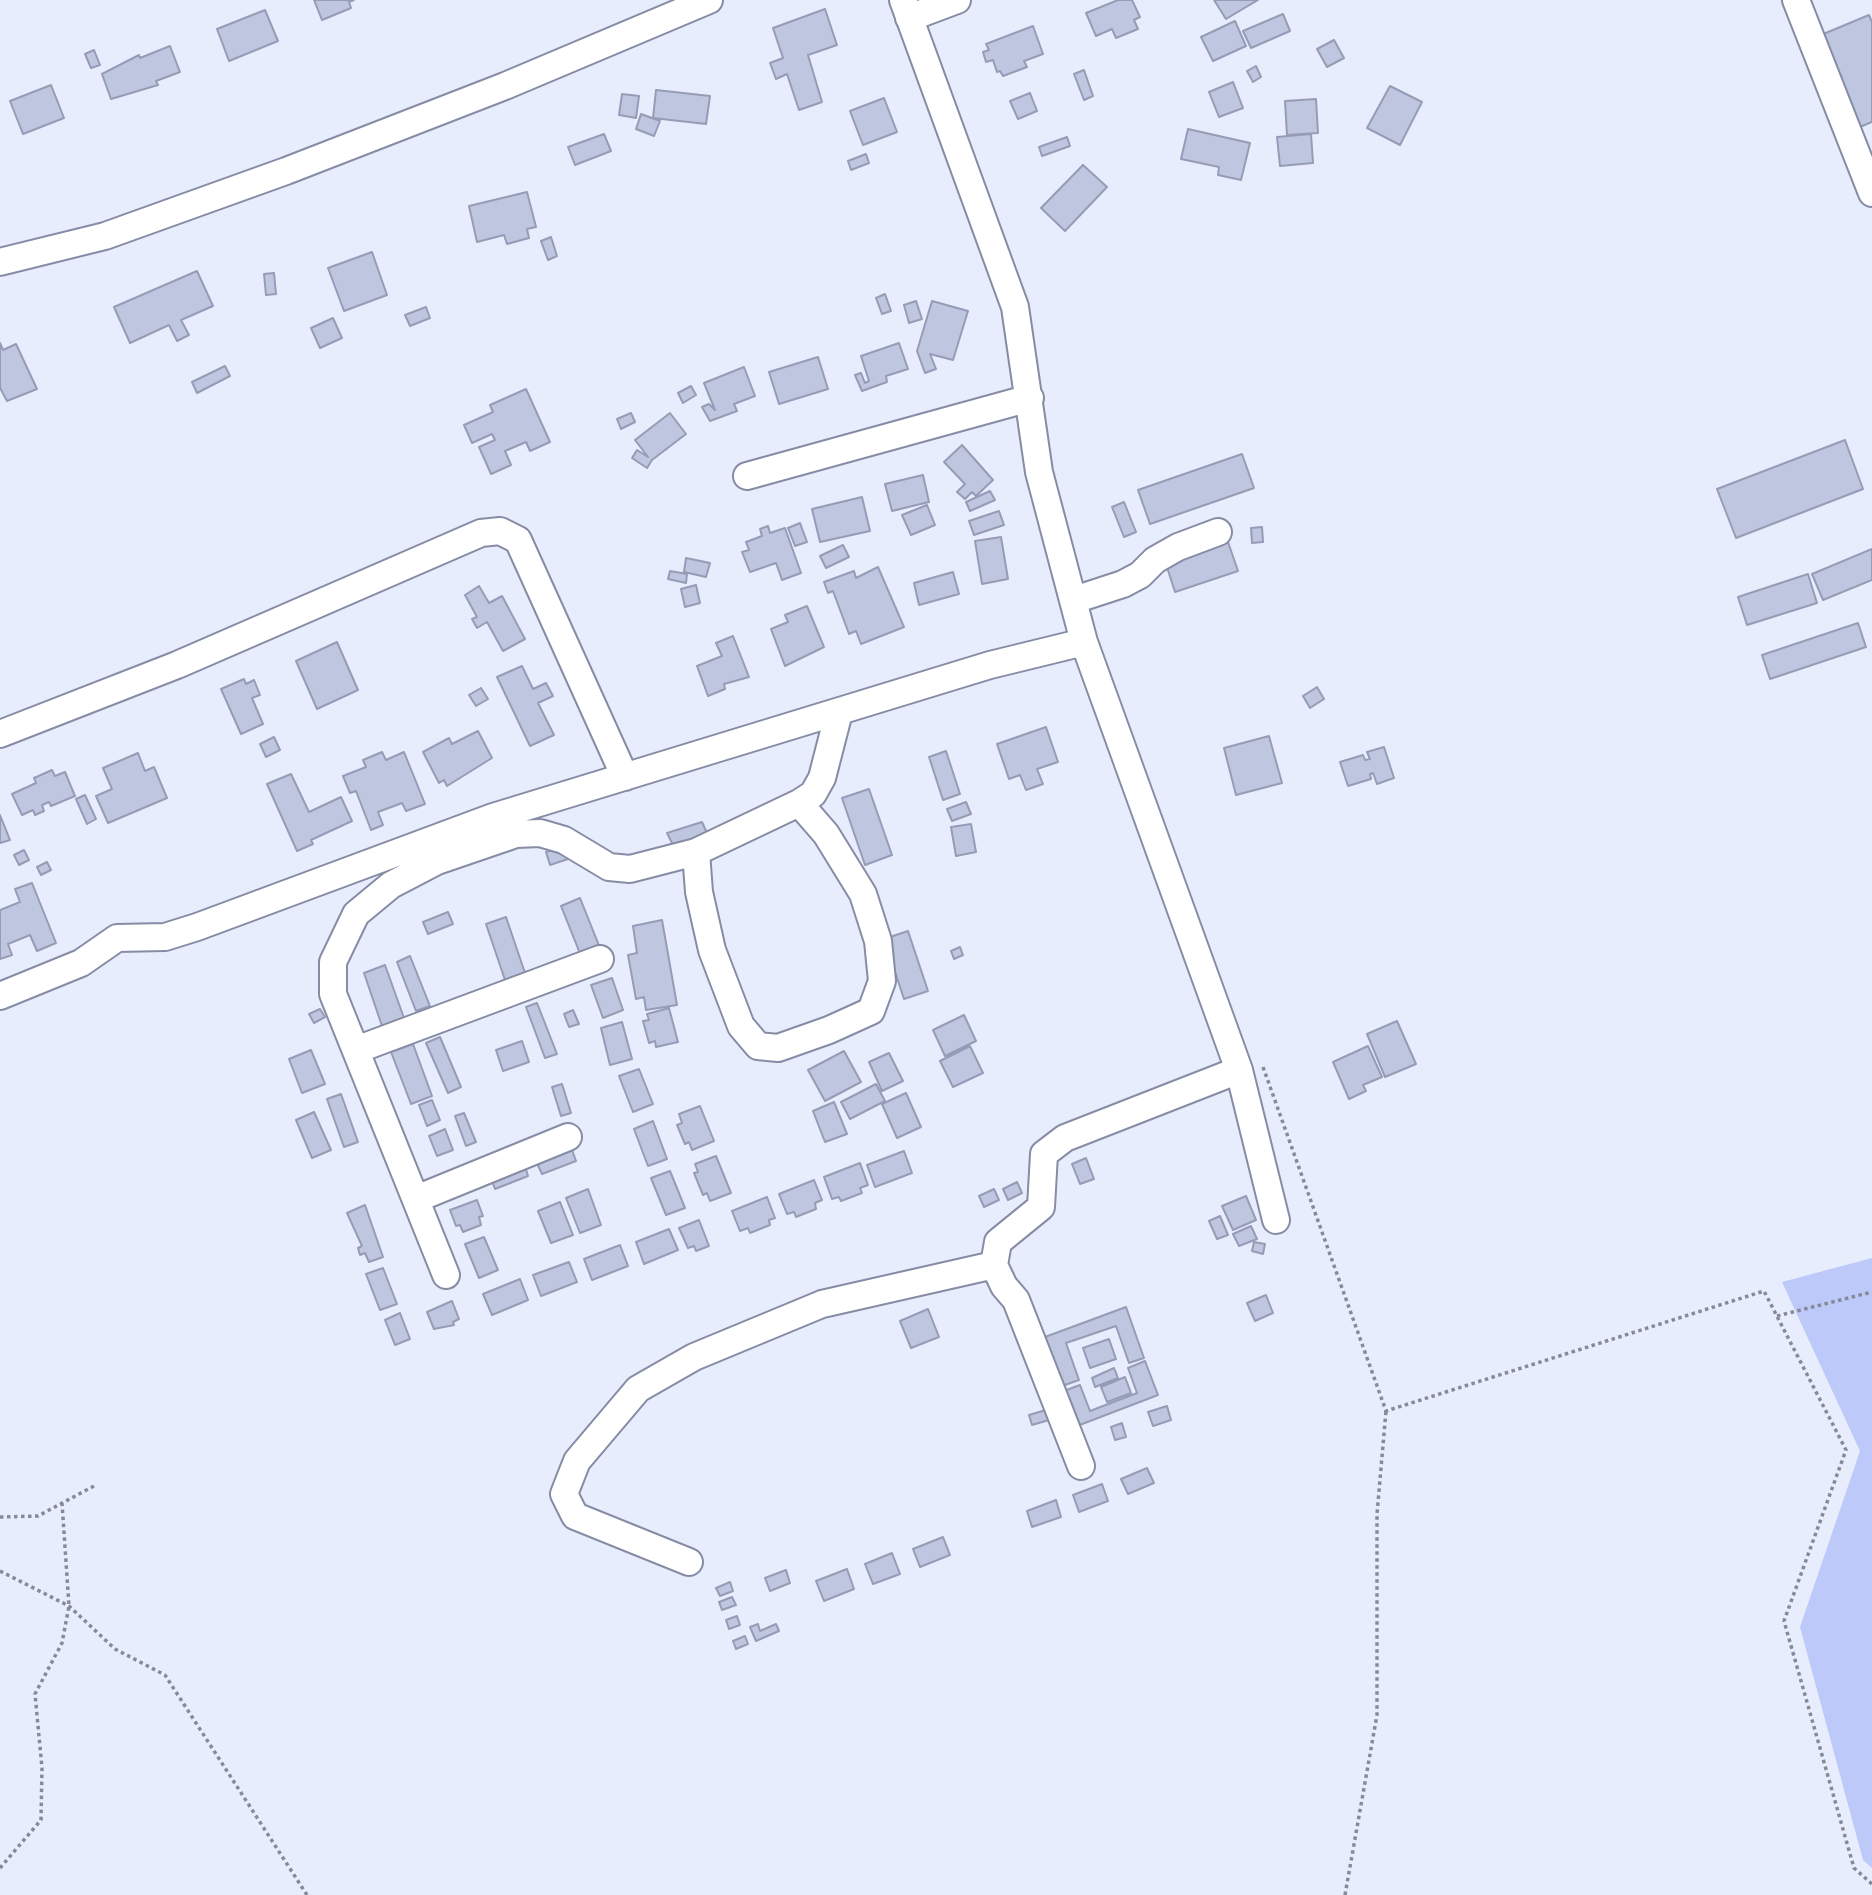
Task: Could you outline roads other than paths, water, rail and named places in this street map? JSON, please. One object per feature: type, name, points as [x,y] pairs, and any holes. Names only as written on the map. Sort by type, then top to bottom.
[{"type":"street","points":[[0,262],[105,236],[286,171],[506,86],[709,0]]},
{"type":"street","points":[[957,0],[906,9],[1015,307],[1039,472],[1084,642],[1239,1070],[1276,1220]]},
{"type":"street","points":[[1796,0],[1872,193]]},
{"type":"street","points":[[747,476],[1030,398]]},
{"type":"street","points":[[0,734],[177,665],[481,533],[499,531],[518,540],[625,776]]},
{"type":"street","points":[[1073,600],[1122,584],[1178,547],[1217,532]]},
{"type":"street","points":[[0,996],[81,963],[117,938],[165,937],[436,836],[1003,661],[1084,642]]},
{"type":"street","points":[[446,1275],[333,994],[333,962],[356,914],[391,885],[438,862],[516,834],[540,832],[565,839],[609,867],[658,864],[696,852],[813,794],[822,779],[839,712]]},
{"type":"street","points":[[696,852],[699,892],[712,950],[741,1026],[758,1046],[778,1048],[850,1021],[871,1011],[882,981],[878,941],[863,894],[826,834],[799,803]]},
{"type":"street","points":[[356,1049],[600,959]]},
{"type":"street","points":[[1081,1466],[1016,1300],[1004,1286],[994,1265],[998,1242],[1041,1207],[1044,1154],[1065,1138],[1239,1070]]},
{"type":"street","points":[[416,1199],[568,1138]]},
{"type":"street","points":[[689,1562],[575,1516],[564,1494],[577,1461],[638,1389],[694,1357],[822,1304],[994,1265]]}]
